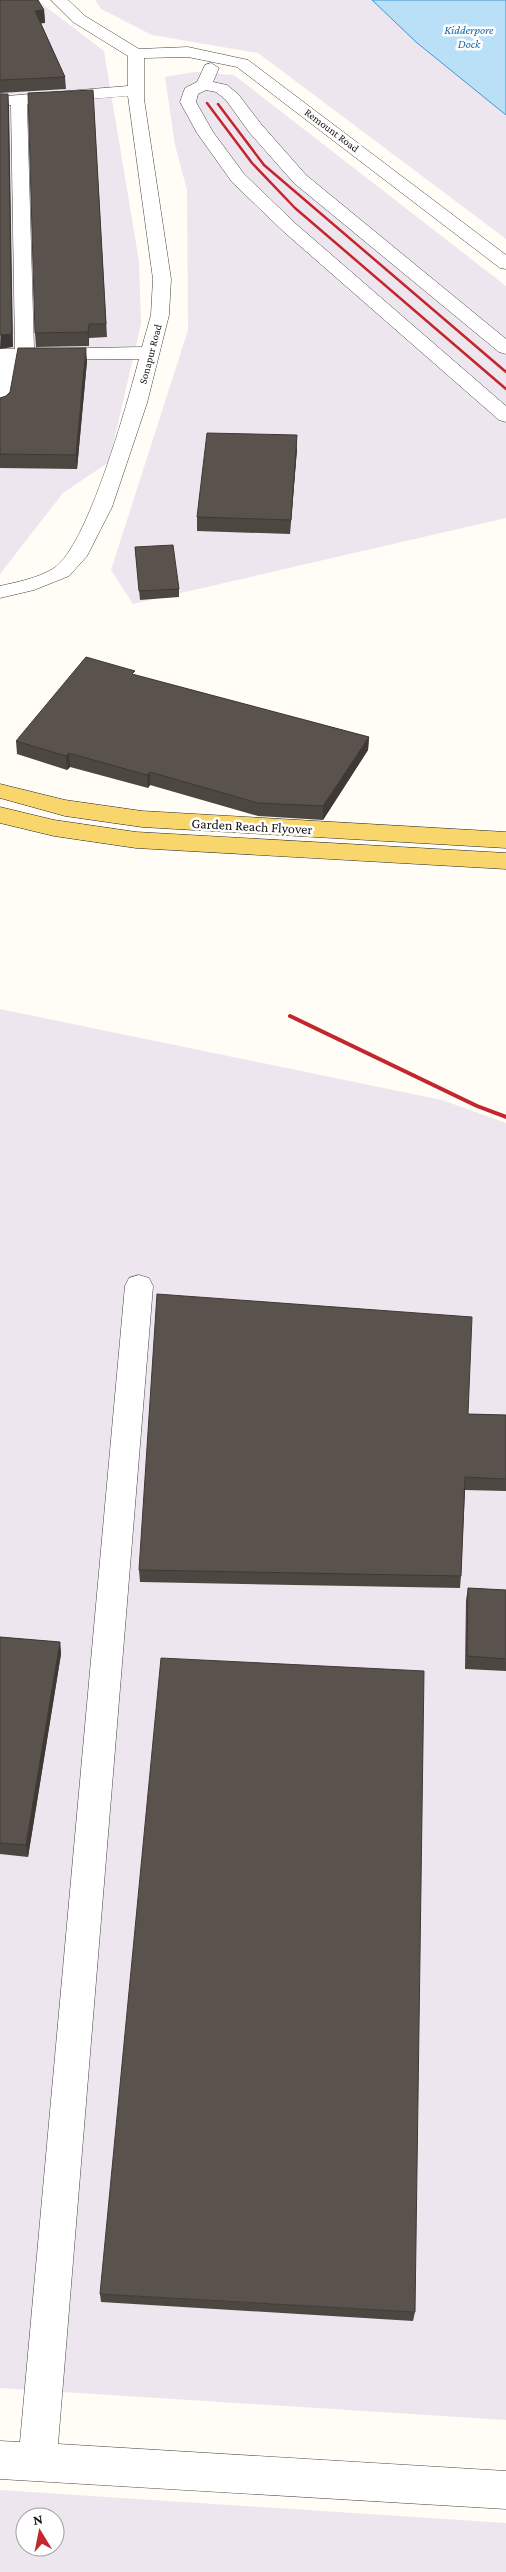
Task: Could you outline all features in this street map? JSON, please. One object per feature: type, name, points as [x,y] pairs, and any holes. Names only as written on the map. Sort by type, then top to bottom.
[{"type":"main road","name":"Garden Reach Flyover","points":[[0,791],[65,808],[142,819],[506,840]]},
{"type":"main road","name":"Garden Reach Flyover","points":[[0,815],[54,828],[136,840],[506,861]]},
{"type":"street","points":[[59,0],[80,19],[136,54]]},
{"type":"street","name":"Remount Road","points":[[136,54],[188,52],[242,63],[506,264]]},
{"type":"street","name":"Sonapur Road","points":[[0,592],[27,586],[62,572],[80,552],[102,507],[137,402],[160,315],[162,279],[136,90],[136,54]]},
{"type":"street","points":[[204,85],[216,58]]},
{"type":"street","points":[[506,348],[356,223],[300,179],[255,128],[232,97],[221,88],[204,85],[192,91],[188,102],[206,133],[238,178],[298,235],[506,416]]},
{"type":"street","points":[[0,98],[2,101],[20,100],[136,90]]},
{"type":"street","points":[[0,404],[11,355],[20,100]]},
{"type":"street","points":[[11,355],[150,353]]},
{"type":"street","points":[[37,2462],[139,1286]]},
{"type":"street","points":[[0,2460],[506,2490]]},
{"type":"shaded area","points":[[0,0],[37,0],[104,51],[139,261],[141,324],[109,462],[63,493],[0,574]]},
{"type":"shaded area","points":[[95,0],[372,0],[416,42],[506,115],[506,239],[258,53],[152,35],[101,9]]},
{"type":"shaded area","points":[[194,72],[234,75],[506,286],[506,518],[133,604],[111,570],[188,330],[187,190],[175,145],[165,77]]},
{"type":"shaded area","points":[[0,1009],[442,1100],[506,1123],[506,2420],[0,2388]]},
{"type":"shaded area","points":[[0,2490],[506,2523],[506,2572],[0,2572]]},
{"type":"water","name":"Kidderpore Dock","points":[[372,0],[506,0],[506,115],[416,42]]},
{"type":"building","points":[[0,0],[38,0],[44,10],[35,11],[65,77],[0,80]]},
{"type":"building","points":[[93,90],[106,324],[89,324],[88,332],[35,333],[28,93]]},
{"type":"building","points":[[0,94],[8,94],[12,334],[0,335]]},
{"type":"building","points":[[18,348],[86,348],[76,455],[0,454],[0,398],[10,392]]},
{"type":"building","points":[[207,433],[297,435],[291,520],[197,517]]},
{"type":"building","points":[[173,545],[179,589],[139,591],[135,547]]},
{"type":"building","points":[[86,657],[135,671],[132,674],[369,737],[323,806],[258,803],[150,772],[147,775],[69,753],[66,756],[16,741]]},
{"type":"building","points":[[157,1294],[472,1317],[468,1414],[506,1415],[506,1479],[465,1477],[461,1576],[139,1570]]},
{"type":"building","points":[[468,1588],[506,1590],[506,1659],[467,1656]]},
{"type":"building","points":[[0,1637],[60,1642],[26,1845],[0,1843]]},
{"type":"building","points":[[161,1658],[424,1671],[415,2312],[100,2294]]},
{"type":"railway","points":[[207,103],[252,163],[295,208],[506,389]]},
{"type":"railway","points":[[218,104],[264,165],[506,372]]},
{"type":"railway","points":[[290,1016],[477,1106],[506,1117]]}]
